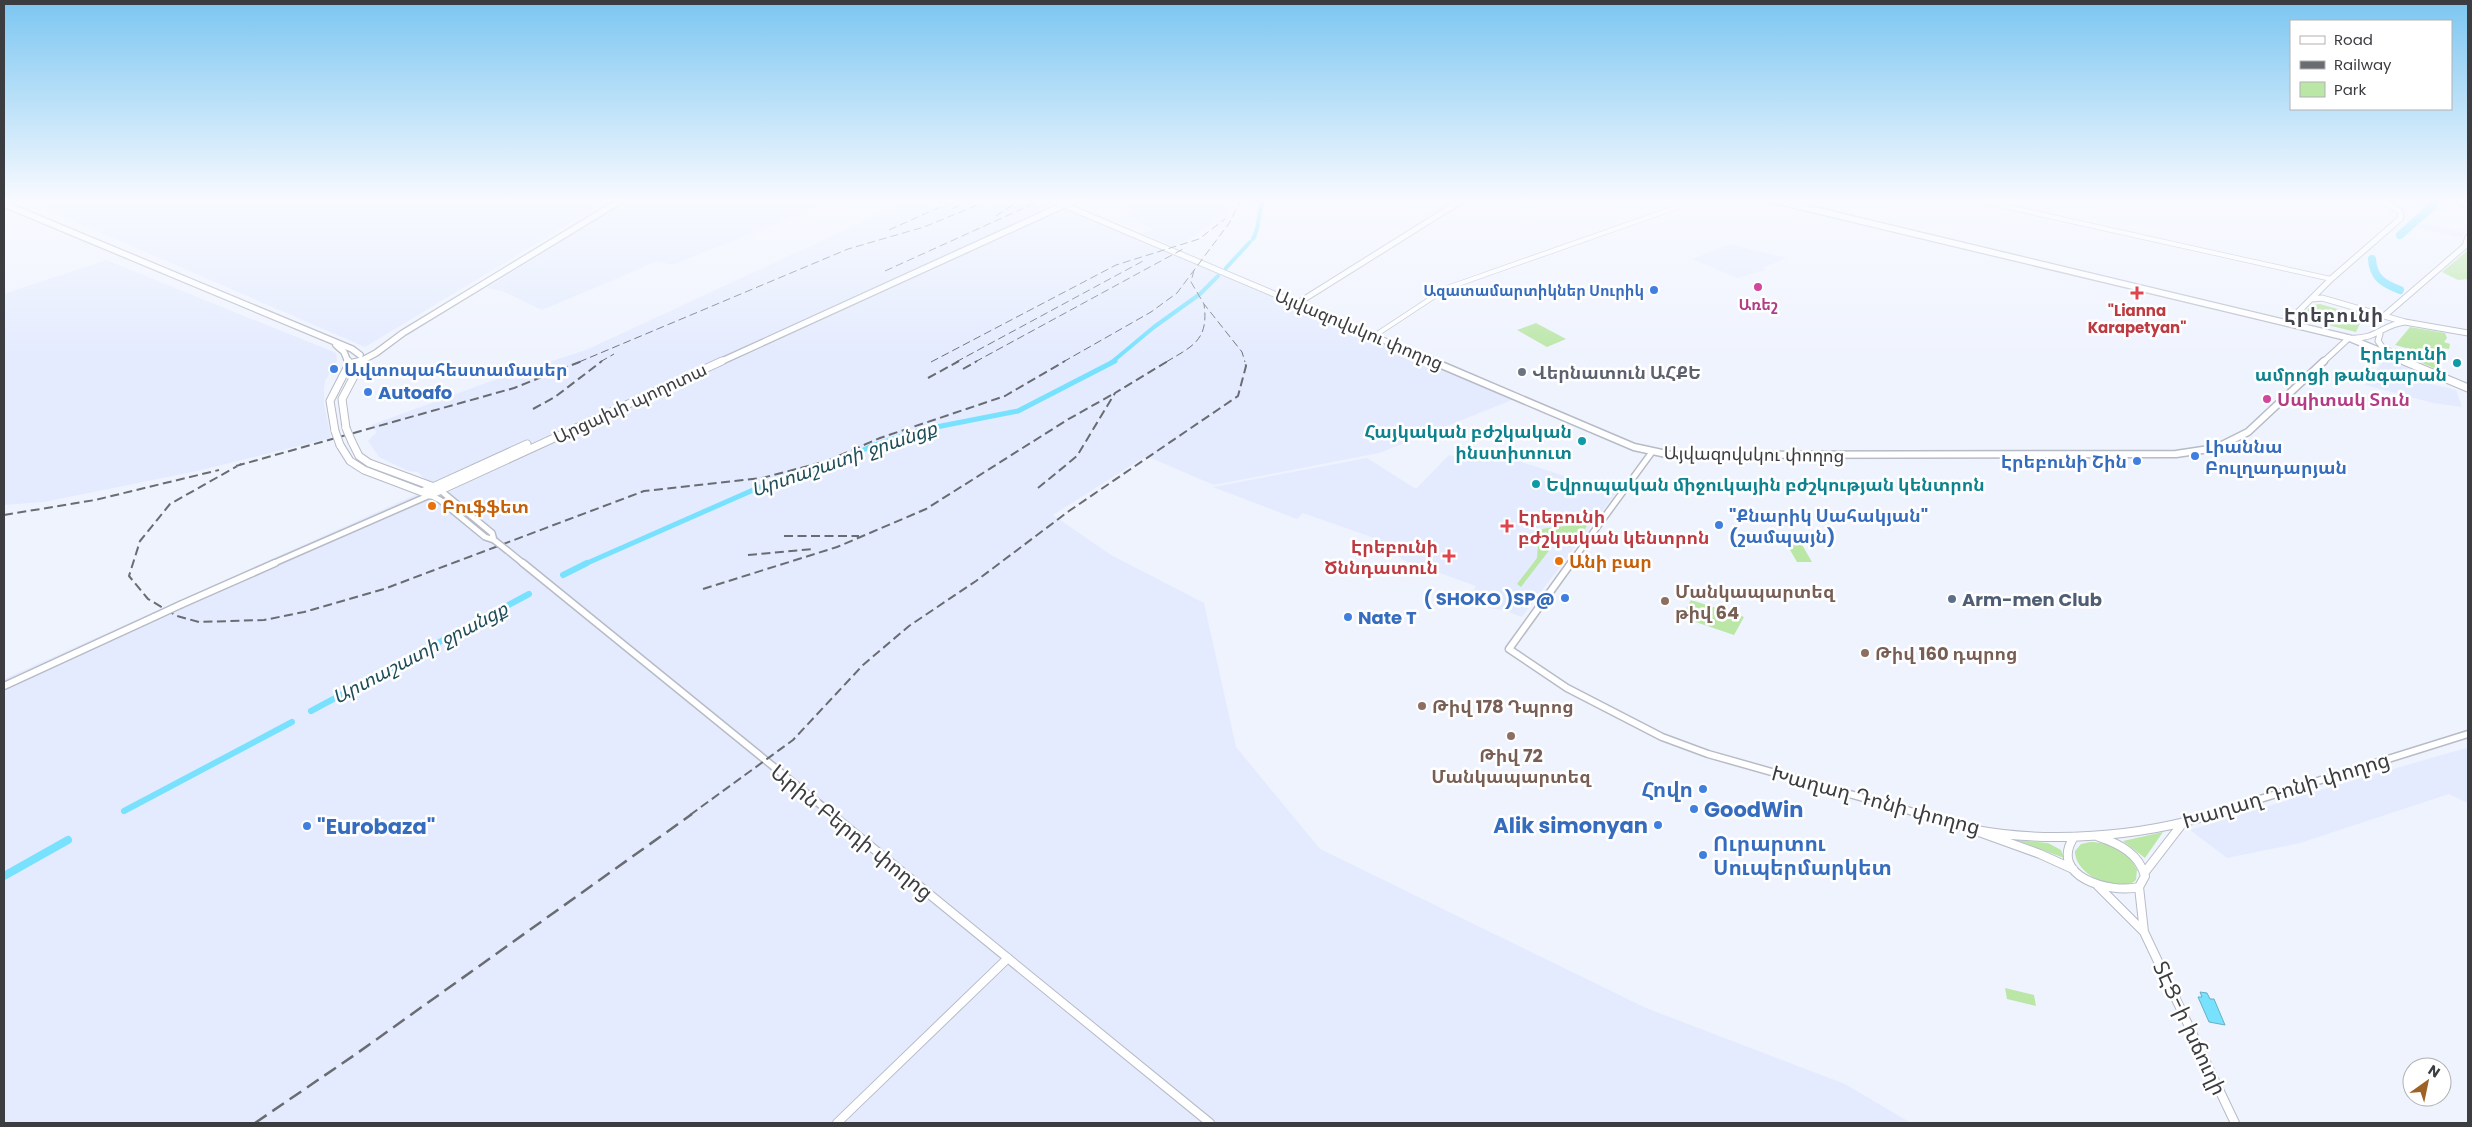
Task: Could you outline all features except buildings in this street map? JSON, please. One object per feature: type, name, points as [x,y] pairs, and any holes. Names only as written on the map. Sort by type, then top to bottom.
[{"type":"main road","points":[[117,252],[330,341],[352,348],[364,355],[367,360],[361,363],[348,361]]},
{"type":"main road","points":[[364,355],[533,252]]},
{"type":"main road","points":[[348,361],[364,355],[537,252]]},
{"type":"main road","name":"Արցախի պողոտա","points":[[439,490],[451,478],[953,252]]},
{"type":"main road","name":"Արցախի պողոտա","points":[[427,493],[459,481],[956,252]]},
{"type":"main road","name":"Այվազովսկու փողոց","points":[[1178,252],[1374,336],[1652,452],[1671,455],[1902,456],[2176,454],[2198,452],[2216,448],[2248,432],[2349,338]]},
{"type":"main road","points":[[1298,303],[1381,252]]},
{"type":"main road","points":[[1990,252],[2288,321]]},
{"type":"main road","points":[[1999,252],[2288,321],[2349,338],[2400,357],[2468,387]]},
{"type":"main road","points":[[2320,296],[2331,279],[2362,252]]},
{"type":"main road","points":[[2384,316],[2459,252]]},
{"type":"main road","points":[[2288,321],[2311,299],[2320,296],[2405,322],[2468,333]]},
{"type":"main road","points":[[2384,316],[2393,323]]},
{"type":"main road","points":[[2349,338],[2368,339],[2380,334],[2393,323],[2405,322]]},
{"type":"main road","points":[[2334,334],[2341,344]]},
{"type":"main road","points":[[2380,334],[2378,341],[2380,345],[2400,357]]},
{"type":"main road","points":[[330,341],[344,352],[348,361]]},
{"type":"main road","name":"Արին Բերդի փողոց","points":[[348,361],[330,401],[335,431],[340,445],[350,461],[364,470],[427,493]]},
{"type":"main road","name":"Արին Բերդի փողոց","points":[[361,363],[342,399],[346,428],[359,456],[369,464],[439,490]]},
{"type":"main road","points":[[421,483],[451,478]]},
{"type":"street","points":[[1374,336],[1447,288],[1552,252]]},
{"type":"street","points":[[2206,252],[2331,279]]},
{"type":"street","name":"Խաղաղ Դոնի փողոց","points":[[1652,452],[1508,649],[1596,705],[1662,737],[1718,756],[1971,829],[2051,837],[2097,836],[2182,824],[2468,734]]},
{"type":"street","name":"Արին Բերդի փողոց","points":[[439,490],[492,534],[494,540]]},
{"type":"street","name":"Արին Բերդի փողոց","points":[[427,493],[440,500],[485,537],[494,540],[508,551],[1210,1123]]},
{"type":"street","name":"Արցախի պողոտա","points":[[4,686],[427,493]]},
{"type":"street","points":[[2097,885],[2121,891],[2139,887],[2144,882],[2145,872],[2182,824]]},
{"type":"street","points":[[1971,829],[2040,854],[2075,870],[2097,885],[2144,932]]},
{"type":"street","points":[[2074,836],[2067,844],[2065,852],[2068,861],[2075,870]]},
{"type":"street","points":[[2097,836],[2126,849],[2140,863],[2145,872]]},
{"type":"street","points":[[2139,887],[2144,932]]},
{"type":"street","name":"ՏԷՑ-ի խճուղի","points":[[2144,932],[2235,1123]]},
{"type":"street","points":[[837,1123],[1008,958]]},
{"type":"shaded area","points":[[145,252],[523,252],[365,347]]},
{"type":"shaded area","points":[[545,252],[706,252],[672,265],[658,261],[542,310],[502,291],[487,288]]},
{"type":"shaded area","points":[[798,252],[1168,252],[1517,398],[1379,453],[1214,485],[1146,456],[1053,515],[1111,555],[1204,603],[1236,747],[1320,849],[1646,1008],[1845,1084],[1911,1123],[4,1123],[4,679],[433,487],[418,472],[408,471],[379,457],[368,441],[377,432],[371,425],[497,379],[586,350]]},
{"type":"shaded area","points":[[1711,252],[1761,252],[1786,258],[1763,268],[1765,270],[1737,278],[1692,259]]},
{"type":"shaded area","points":[[106,260],[336,353],[337,361],[325,381],[324,390],[324,404],[331,438],[197,471],[44,502],[4,505],[4,294]]},
{"type":"shaded area","points":[[2384,360],[2407,364],[2419,381],[2456,390],[2462,407],[2433,403],[2365,385]]},
{"type":"shaded area","points":[[1470,445],[1616,493],[1522,617],[1506,611],[1488,608],[1478,602],[1472,594],[1476,586],[1403,560],[1377,539],[1303,513],[1297,519],[1213,487],[1367,458],[1416,489],[1449,455],[1459,457]]},
{"type":"shaded area","points":[[2466,748],[2468,750],[2468,803],[2449,794],[2300,843],[2227,858],[2190,830],[2317,791]]},
{"type":"green space","points":[[2468,252],[2468,279],[2458,280],[2442,272]]},
{"type":"green space","points":[[2320,304],[2362,316],[2356,332],[2299,318],[2312,305]]},
{"type":"green space","points":[[1536,323],[1566,339],[1547,347],[1517,330]]},
{"type":"green space","points":[[2410,327],[2445,333],[2447,338],[2444,342],[2450,344],[2449,349],[2427,350],[2425,353],[2395,345]]},
{"type":"green space","points":[[2395,348],[2427,356],[2438,364],[2438,368],[2436,369],[2395,351]]},
{"type":"green space","points":[[1584,524],[1587,526],[1571,547],[1542,538],[1539,534],[1542,529]]},
{"type":"green space","points":[[1786,543],[1801,543],[1812,562],[1797,562]]},
{"type":"green space","points":[[1538,544],[1551,548],[1521,587],[1517,584],[1537,558]]},
{"type":"green space","points":[[1691,600],[1744,617],[1734,635],[1681,617]]},
{"type":"green space","points":[[2163,832],[2145,858],[2123,841]]},
{"type":"green space","points":[[2016,840],[2048,843],[2061,850],[2064,858]]},
{"type":"green space","points":[[2090,842],[2111,846],[2124,853],[2137,870],[2136,880],[2120,886],[2109,884],[2090,875],[2077,860],[2075,851],[2081,844]]},
{"type":"green space","points":[[2005,988],[2034,995],[2036,1006],[2007,999]]},
{"type":"water","points":[[2200,992],[2207,993],[2210,999],[2214,999],[2225,1025],[2209,1022],[2198,997],[2202,997]]},
{"type":"waterway","name":"Արտաշատի ջրանցք","points":[[1226,268],[1241,252]]},
{"type":"waterway","points":[[2372,259],[2377,276],[2400,290]]},
{"type":"waterway","name":"Արտաշատի ջրանցք","points":[[1112,362],[1154,327],[1200,294],[1218,276]]},
{"type":"waterway","name":"Արտաշատի ջրանցք","points":[[585,564],[769,483],[816,472],[872,446],[921,430],[1018,411],[1115,361]]},
{"type":"waterway","name":"Արտաշատի ջրանցք","points":[[563,575],[585,564]]},
{"type":"waterway","name":"Արտաշատի ջրանցք","points":[[311,711],[529,594]]},
{"type":"waterway","name":"Արտաշատի ջրանցք","points":[[124,811],[292,722]]},
{"type":"waterway","name":"Արտաշատի ջրանցք","points":[[4,876],[68,840]]},
{"type":"railway","points":[[579,362],[842,252]]},
{"type":"railway","points":[[885,271],[928,252]]},
{"type":"railway","points":[[931,362],[1116,265],[1159,252]]},
{"type":"railway","points":[[975,362],[1178,252]]},
{"type":"railway","points":[[1194,270],[1208,252]]},
{"type":"railway","points":[[956,362],[1143,261]]},
{"type":"railway","points":[[1063,362],[1151,312],[1177,293],[1194,270]]},
{"type":"railway","points":[[1194,270],[1191,282],[1204,304]]},
{"type":"railway","points":[[1166,362],[1191,346],[1201,334],[1204,326],[1204,304]]},
{"type":"railway","points":[[1204,304],[1242,352],[1245,362]]},
{"type":"railway","points":[[600,362],[614,354]]},
{"type":"railway","points":[[239,465],[514,388],[582,361]]},
{"type":"railway","points":[[533,409],[555,397],[602,361]]},
{"type":"railway","points":[[928,378],[959,361]]},
{"type":"railway","points":[[963,369],[977,361]]},
{"type":"railway","points":[[239,465],[170,504],[140,541],[129,576],[148,599],[177,616],[199,622],[264,620],[304,612],[384,589],[644,491],[762,478],[827,461],[880,438],[1005,396],[1065,361]]},
{"type":"railway","points":[[1115,393],[1168,361]]},
{"type":"railway","points":[[690,815],[793,740],[863,665],[909,626],[976,581],[1069,511],[1238,396],[1246,366],[1245,361]]},
{"type":"railway","points":[[703,589],[837,547],[926,509],[1067,420],[1115,393]]},
{"type":"railway","points":[[1038,488],[1077,456],[1115,393]]},
{"type":"railway","points":[[4,515],[95,500],[219,470]]},
{"type":"railway","points":[[784,536],[859,536]]},
{"type":"railway","points":[[748,555],[813,549]]},
{"type":"railway","points":[[255,1123],[356,1054],[692,814]]},
{"type":"place","name":"Առեշ","points":[[1758,287]]},
{"type":"place","name":"Ազատամարտիկներ Սուրիկ","points":[[1654,290]]},
{"type":"place","name":"\"Lianna Karapetyan\"","points":[[2137,293]]},
{"type":"place","name":"Էրեբունի ամրոցի թանգարան","points":[[2457,363]]},
{"type":"place","name":"Ավտոպահեստամասեր","points":[[334,369]]},
{"type":"place","name":"Վերնատուն ԱՀՔԵ","points":[[1522,372]]},
{"type":"place","name":"Autoafo","points":[[368,392]]},
{"type":"place","name":"Սպիտակ Տուն","points":[[2267,399]]},
{"type":"place","name":"Հայկական բժշկական ինստիտուտ","points":[[1582,441]]},
{"type":"place","name":"Լիաննա Բուլղադարյան","points":[[2195,456]]},
{"type":"place","name":"Էրեբունի Շին","points":[[2137,461]]},
{"type":"place","name":"Եվրոպական միջուկային բժշկության կենտրոն","points":[[1536,484]]},
{"type":"place","name":"Բուֆֆետ","points":[[432,506]]},
{"type":"place","name":"\"Քնարիկ Սահակյան\" (շամպայն)","points":[[1719,525]]},
{"type":"place","name":"Էրեբունի բժշկական կենտրոն","points":[[1507,526]]},
{"type":"place","name":"Էրեբունի Ծննդատուն","points":[[1449,556]]},
{"type":"place","name":"Անի բար","points":[[1559,561]]},
{"type":"place","name":"( SHOKO )SP@","points":[[1565,598]]},
{"type":"place","name":"Arm-men Club","points":[[1952,599]]},
{"type":"place","name":"Մանկապարտեզ թիվ 64","points":[[1665,601]]},
{"type":"place","name":"Nate T","points":[[1348,617]]},
{"type":"place","name":"Թիվ 160 դպրոց","points":[[1865,653]]},
{"type":"place","name":"Թիվ 178 Դպրոց","points":[[1422,706]]},
{"type":"place","name":"Թիվ 72 Մանկապարտեզ","points":[[1511,736]]},
{"type":"place","name":"Հովո","points":[[1703,789]]},
{"type":"place","name":"GoodWin","points":[[1694,809]]},
{"type":"place","name":"Alik simonyan","points":[[1658,825]]},
{"type":"place","name":"\"Eurobaza\"","points":[[307,826]]},
{"type":"place","name":"Ուրարտու Սուպերմարկետ","points":[[1703,855]]},
{"type":"district","name":"Էրեբունի","points":[[2334,315]]}]
